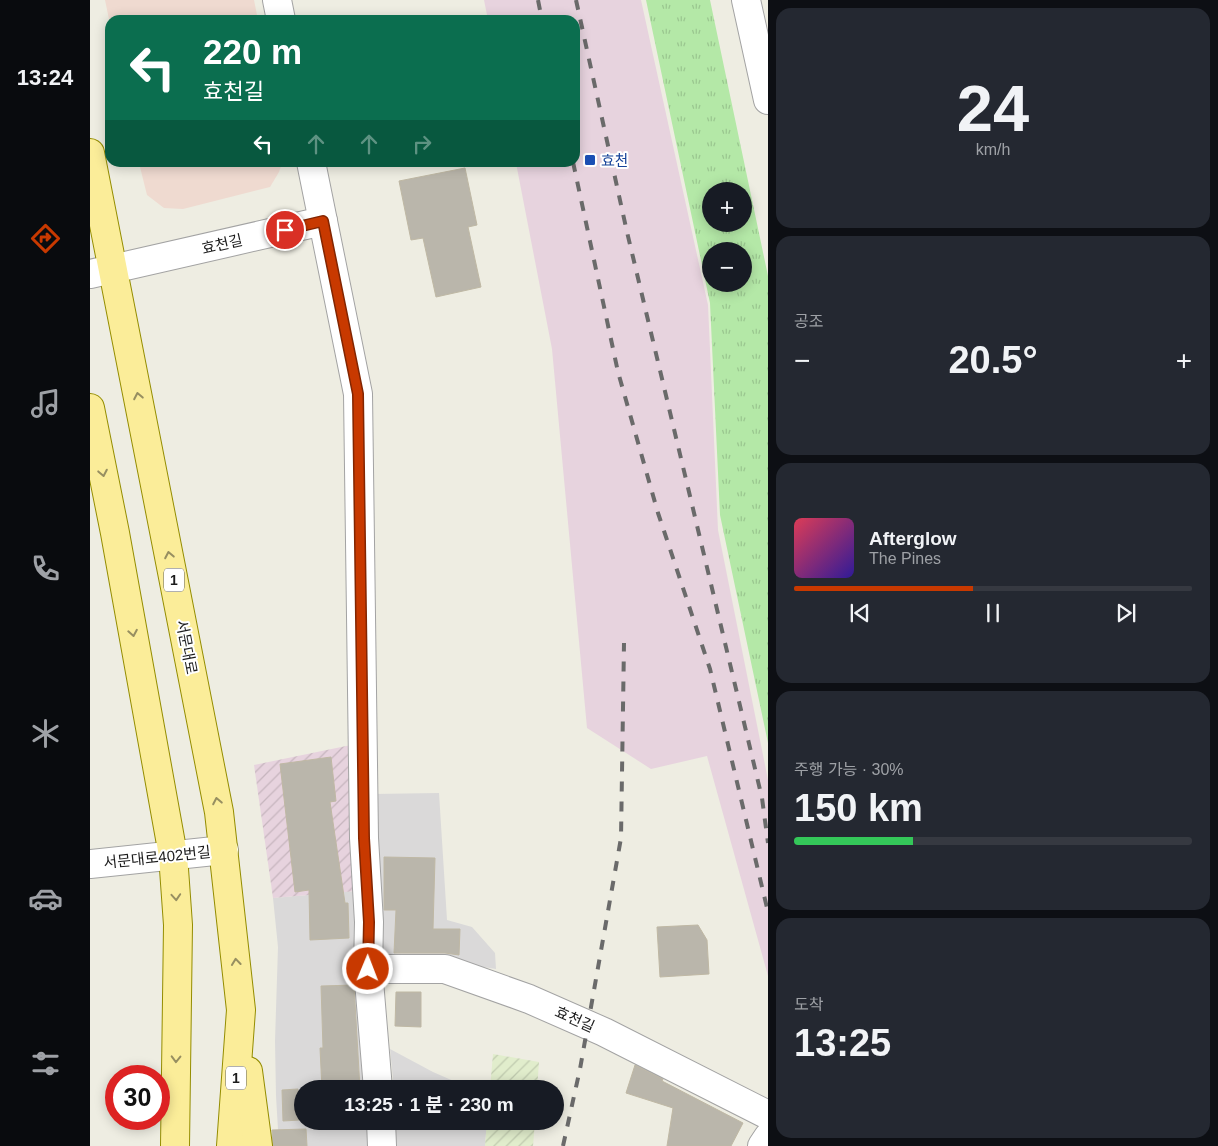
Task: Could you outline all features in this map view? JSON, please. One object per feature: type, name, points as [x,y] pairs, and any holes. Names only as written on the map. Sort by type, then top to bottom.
[{"type":"main road","name":"서문대로","points":[[90,153],[102,272],[219,812],[241,1010],[231,1146]]},
{"type":"main road","points":[[90,408],[115,532],[173,855],[178,925],[175,1146]]},
{"type":"main road","points":[[241,1010],[258,1146]]},
{"type":"street","points":[[277,0],[280,15]]},
{"type":"street","points":[[746,0],[768,100]]},
{"type":"street","points":[[312,167],[358,394],[364,838],[369,922],[368,969],[377,1080]]},
{"type":"street","name":"효천길","points":[[102,272],[323,221]]},
{"type":"street","name":"서문대로402번길","points":[[90,864],[224,850]]},
{"type":"street","name":"효천길","points":[[368,969],[445,969],[529,999],[613,1036],[768,1115]]},
{"type":"street","points":[[381,1130],[382,1146]]},
{"type":"street","points":[[762,1146],[768,1137]]},
{"type":"shaded area","points":[[105,0],[254,0],[257,15],[108,15]]},
{"type":"shaded area","points":[[484,0],[641,0],[702,278],[702,292],[705,292],[708,305],[718,530],[768,780],[768,976],[707,756],[651,769],[587,728],[552,349],[517,167],[580,167],[580,15],[487,15]]},
{"type":"shaded area","points":[[140,167],[281,167],[270,187],[183,209],[164,208],[147,195]]},
{"type":"shaded area","points":[[351,745],[357,891],[273,898],[254,765]]},
{"type":"shaded area","points":[[439,793],[447,920],[472,927],[495,953],[496,969],[438,960],[383,959],[373,794]]},
{"type":"shaded area","points":[[357,891],[367,1080],[294,1080],[294,1130],[368,1130],[369,1146],[279,1146],[275,1041],[278,947],[273,898]]},
{"type":"shaded area","points":[[390,1049],[451,1080],[393,1080]]},
{"type":"shaded area","points":[[395,1130],[486,1130],[485,1146],[396,1146]]},
{"type":"green space","points":[[646,0],[710,0],[748,182],[702,182],[702,232],[752,232],[752,200],[768,276],[768,743],[720,515],[710,303],[708,292],[752,292],[752,242],[702,242],[702,265]]},
{"type":"green space","points":[[493,1054],[539,1062],[538,1080],[491,1080]]},
{"type":"green space","points":[[486,1130],[534,1130],[533,1146],[485,1146]]},
{"type":"building","points":[[465,168],[477,225],[468,227],[481,287],[436,297],[423,238],[411,240],[399,181]]},
{"type":"building","points":[[331,757],[336,801],[330,802],[345,903],[348,903],[349,938],[310,940],[309,890],[295,892],[280,764]]},
{"type":"building","points":[[384,857],[435,858],[433,929],[460,929],[459,955],[445,953],[394,953],[396,910],[384,910]]},
{"type":"building","points":[[698,925],[707,940],[709,974],[660,977],[657,927]]},
{"type":"building","points":[[354,985],[359,1080],[322,1080],[320,1048],[323,1048],[321,986]]},
{"type":"building","points":[[396,992],[421,992],[421,1027],[395,1026]]},
{"type":"building","points":[[635,1065],[743,1123],[731,1146],[667,1146],[673,1108],[626,1093]]},
{"type":"building","points":[[294,1089],[294,1120],[283,1121],[282,1090]]},
{"type":"building","points":[[272,1130],[306,1130],[307,1146],[273,1146]]},
{"type":"railway","points":[[538,0],[541,15]]},
{"type":"railway","points":[[576,0],[579,15]]},
{"type":"railway","points":[[580,18],[627,232],[762,798],[768,843]]},
{"type":"railway","points":[[574,167],[618,372],[658,513],[710,669],[768,912]]},
{"type":"railway","points":[[563,1146],[580,1069],[621,838],[624,643]]},
{"type":"place","name":"효천","points":[[590,160]]},
{"type":"route","points":[[285,230],[323,221],[358,394],[361,488],[364,838],[369,922],[368,969]]}]
